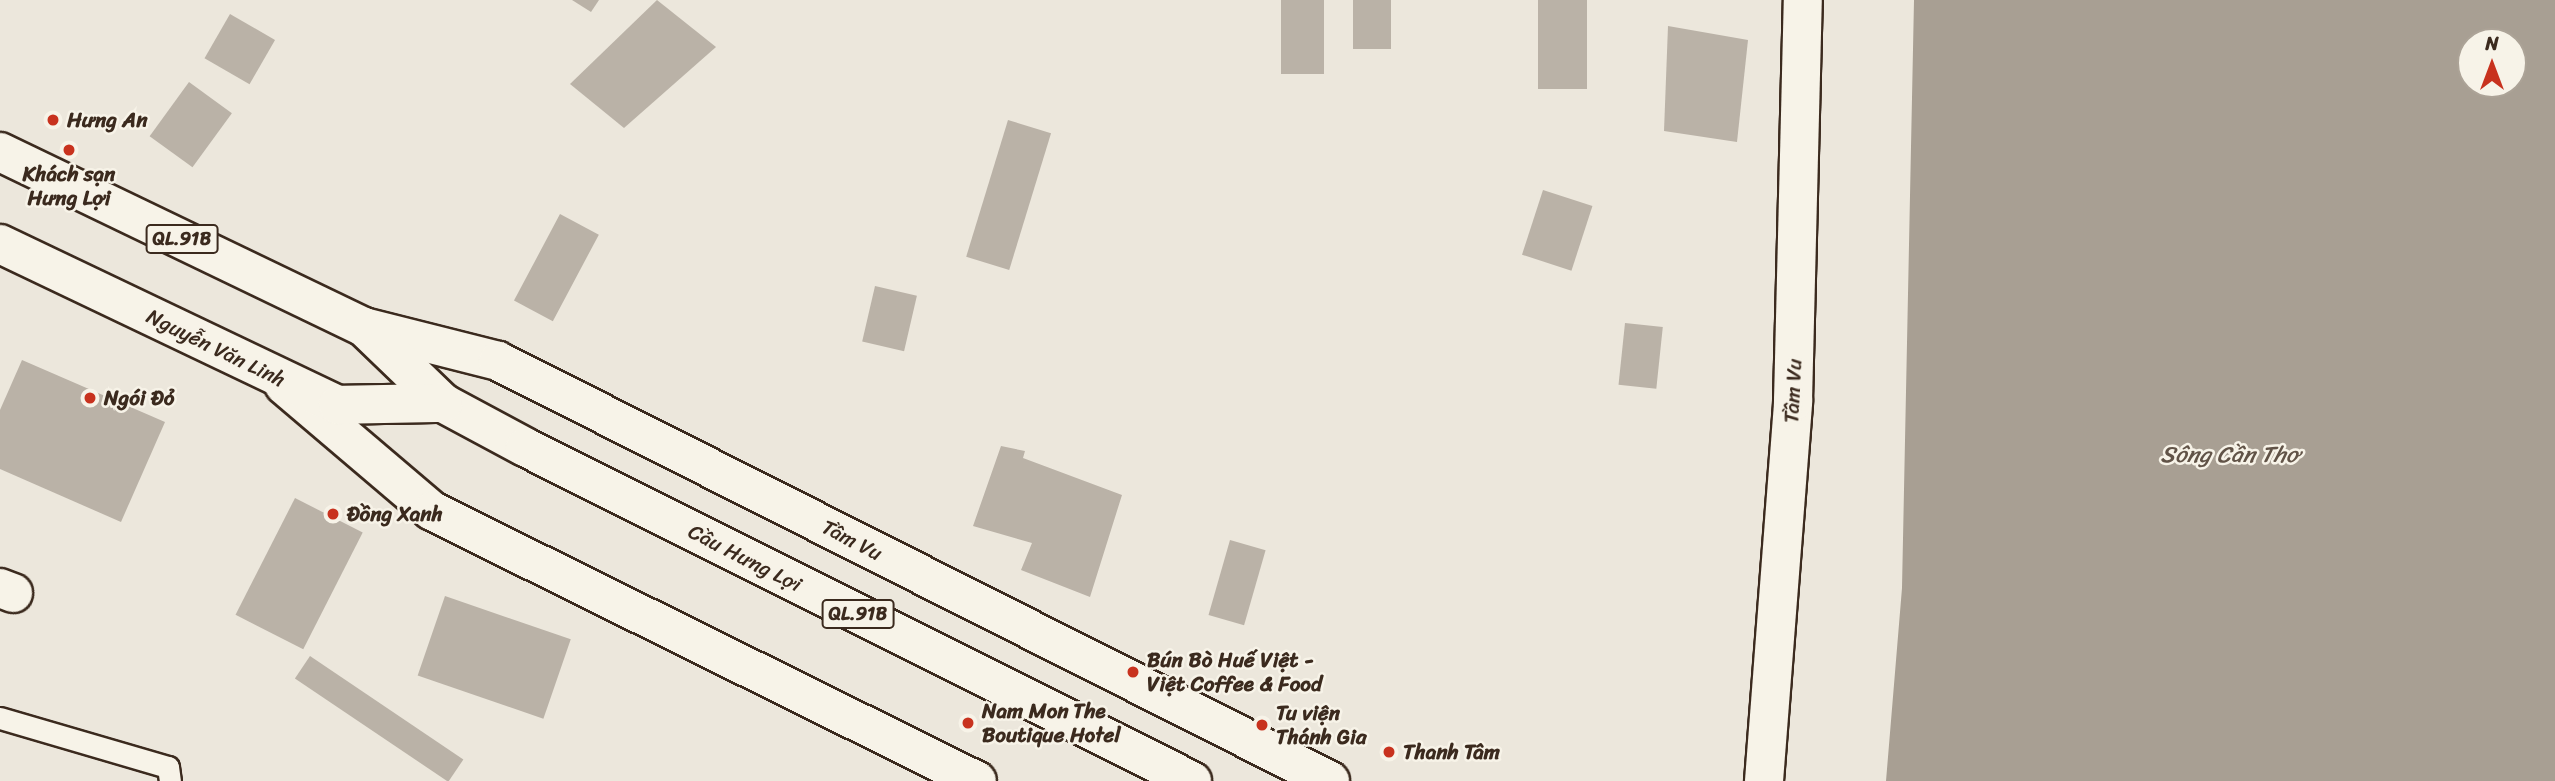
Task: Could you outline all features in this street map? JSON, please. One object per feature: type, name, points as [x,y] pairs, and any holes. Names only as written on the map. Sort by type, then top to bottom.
[{"type":"main road","name":"Tầm Vu","points":[[1764,781],[1793,401],[1803,0]]},
{"type":"main road","name":"Nguyễn Văn Linh","points":[[0,152],[363,327],[443,403],[525,447]]},
{"type":"main road","name":"Nguyễn Văn Linh","points":[[0,244],[338,405],[443,403]]},
{"type":"main road","name":"Tầm Vu","points":[[363,327],[498,361],[1330,781]]},
{"type":"main road","points":[[275,376],[432,511],[977,781]]},
{"type":"main road","name":"Cầu Hưng Lợi","points":[[525,447],[1192,781]]},
{"type":"lane","points":[[0,718],[168,767],[170,781]]},
{"type":"water","name":"Sông Cần Thơ","points":[[1914,0],[2555,0],[2555,781],[1886,781],[1902,588]]},
{"type":"building","points":[[572,0],[599,0],[591,12]]},
{"type":"building","points":[[657,0],[716,47],[624,128],[570,84]]},
{"type":"building","points":[[1281,0],[1324,0],[1324,74],[1281,74]]},
{"type":"building","points":[[1353,0],[1391,0],[1391,49],[1353,49]]},
{"type":"building","points":[[1538,0],[1587,0],[1587,89],[1538,89]]},
{"type":"building","points":[[230,14],[275,40],[250,84],[204,58]]},
{"type":"building","points":[[1668,26],[1748,40],[1737,142],[1664,131]]},
{"type":"building","points":[[189,82],[232,113],[192,167],[150,136]]},
{"type":"building","points":[[1008,120],[1051,133],[1009,270],[966,257]]},
{"type":"building","points":[[1543,190],[1592,206],[1571,271],[1522,255]]},
{"type":"building","points":[[560,214],[599,235],[553,321],[514,301]]},
{"type":"building","points":[[875,286],[917,296],[904,351],[862,342]]},
{"type":"building","points":[[1625,323],[1663,327],[1656,389],[1619,385]]},
{"type":"building","points":[[22,360],[165,422],[121,522],[0,469],[0,410]]},
{"type":"building","points":[[1001,446],[1025,451],[1023,458],[1122,495],[1090,597],[1021,570],[1032,543],[973,526]]},
{"type":"building","points":[[295,498],[363,533],[303,649],[236,615]]},
{"type":"building","points":[[1230,540],[1266,550],[1244,625],[1209,615]]},
{"type":"building","points":[[445,596],[571,639],[543,719],[418,675]]},
{"type":"building","points":[[310,656],[463,759],[447,781],[295,678]]},
{"type":"place","name":"Hưng An","points":[[53,120]]},
{"type":"place","name":"Khách sạn Hưng Lợi","points":[[69,150]]},
{"type":"place","name":"Ngói Đỏ","points":[[90,398]]},
{"type":"place","name":"Đồng Xanh","points":[[333,514]]},
{"type":"place","name":"Bún Bò Huế Việt - Việt Coffee & Food","points":[[1133,672]]},
{"type":"place","name":"Nam Mon The Boutique Hotel","points":[[968,723]]},
{"type":"place","name":"Tu viện Thánh Gia","points":[[1262,725]]},
{"type":"place","name":"Thanh Tâm","points":[[1389,752]]}]
